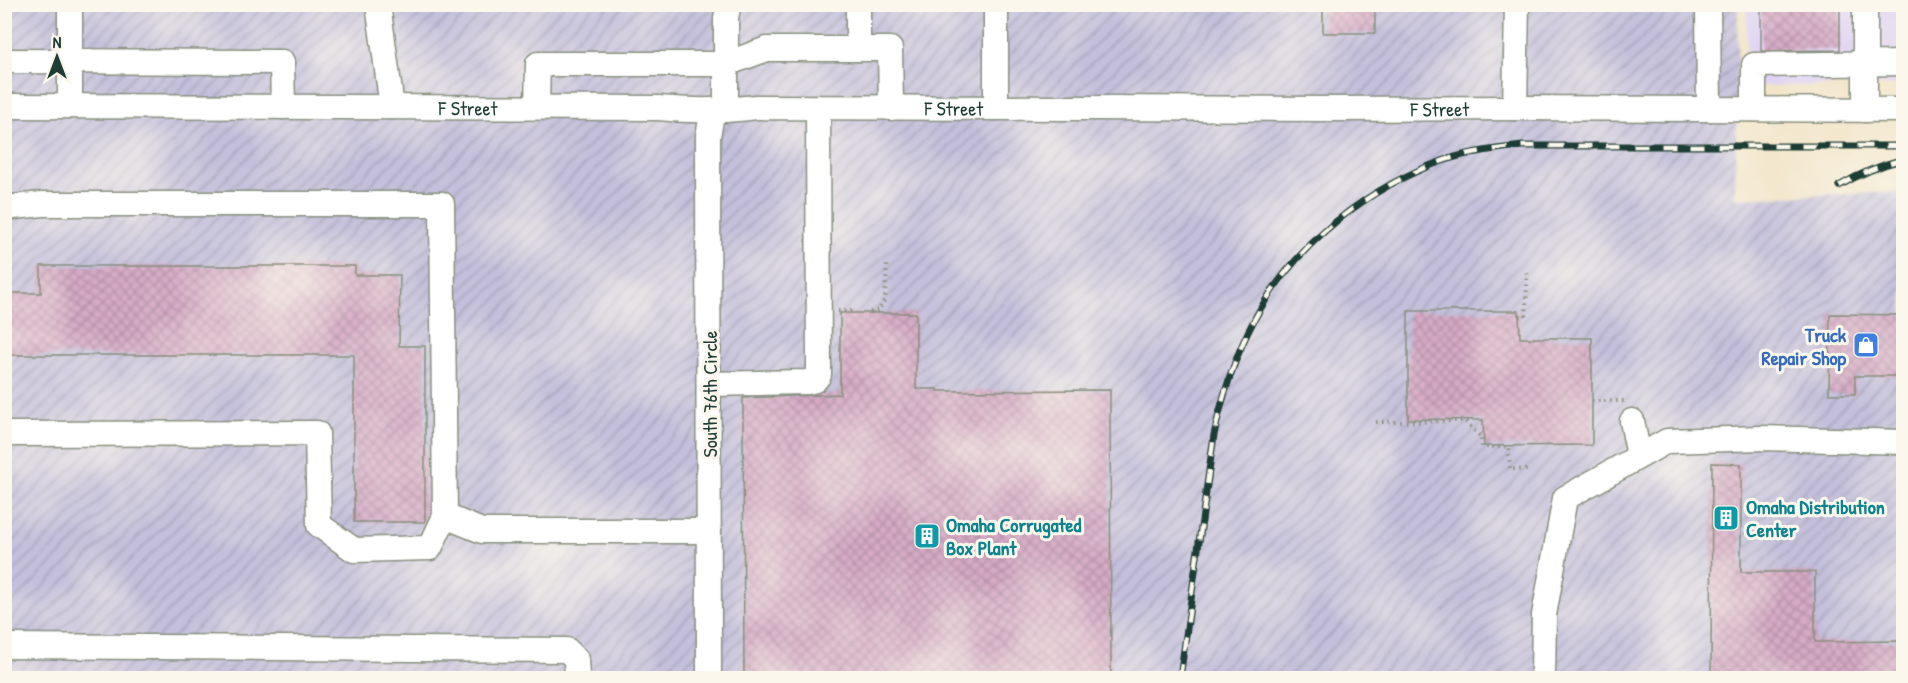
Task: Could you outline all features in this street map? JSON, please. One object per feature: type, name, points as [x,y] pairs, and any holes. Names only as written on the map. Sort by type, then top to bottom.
[{"type":"street","points":[[70,4],[70,106]]},
{"type":"street","points":[[378,4],[392,107]]},
{"type":"street","name":"South 76th Circle","points":[[709,678],[708,136],[720,110],[726,64],[726,18],[729,4]]},
{"type":"street","points":[[858,4],[858,49]]},
{"type":"street","points":[[996,4],[996,108]]},
{"type":"street","points":[[1515,108],[1517,4]]},
{"type":"street","points":[[1708,4],[1709,109]]},
{"type":"street","points":[[1865,4],[1865,110]]},
{"type":"street","points":[[537,107],[538,64],[726,64],[767,49],[890,49],[891,108]]},
{"type":"street","points":[[4,61],[282,62],[282,107]]},
{"type":"street","points":[[1754,109],[1754,65],[1904,63]]},
{"type":"street","name":"F Street","points":[[4,106],[537,107],[678,110],[757,107],[1904,110]]},
{"type":"street","points":[[709,384],[807,382],[815,380],[819,375],[818,108]]},
{"type":"street","points":[[4,208],[43,204],[442,204],[445,516],[430,548],[354,550],[319,525],[317,433],[4,434]]},
{"type":"street","points":[[1632,421],[1640,456]]},
{"type":"street","points":[[1543,678],[1544,615],[1565,498],[1667,441],[1761,438],[1904,442]]},
{"type":"street","points":[[445,516],[482,531],[709,531]]},
{"type":"street","points":[[4,646],[567,650],[576,659],[577,678]]},
{"type":"path","points":[[870,312],[879,310],[884,303],[887,262]]},
{"type":"path","points":[[1520,316],[1526,316],[1527,268]]},
{"type":"path","points":[[828,311],[856,311]]},
{"type":"path","points":[[1592,401],[1609,401]]},
{"type":"path","points":[[1376,422],[1465,421],[1481,437],[1482,447],[1509,447],[1510,469],[1528,470]]},
{"type":"shaded area","points":[[4,5],[1738,5],[1735,198],[1903,192],[1903,678],[5,678]]},
{"type":"shaded area","points":[[1747,5],[1903,5],[1903,85],[1746,86]]},
{"type":"building","points":[[1323,4],[1375,4],[1375,33],[1323,33]]},
{"type":"building","points":[[1761,4],[1840,4],[1840,50],[1761,51]]},
{"type":"building","points":[[41,266],[355,266],[355,275],[400,275],[399,346],[425,346],[425,522],[354,522],[354,355],[4,355],[4,293],[41,293]]},
{"type":"building","points":[[1408,311],[1519,311],[1520,338],[1592,338],[1592,445],[1484,446],[1483,420],[1408,419]]},
{"type":"building","name":"Omaha Corrugated Box Plant","points":[[840,313],[916,313],[916,389],[938,389],[938,391],[1110,390],[1111,678],[744,678],[743,398],[840,394]]},
{"type":"building","name":"Truck Repair Shop","points":[[1830,314],[1904,315],[1904,376],[1855,376],[1855,394],[1829,394]]},
{"type":"building","name":"Omaha Distribution Center","points":[[1712,463],[1741,464],[1741,572],[1815,572],[1815,642],[1904,641],[1904,678],[1711,678]]},
{"type":"railway","points":[[1180,678],[1214,435],[1232,370],[1242,344],[1263,304],[1282,278],[1302,253],[1350,210],[1377,192],[1434,164],[1466,154],[1511,147],[1904,146]]},
{"type":"railway","points":[[1839,186],[1870,170],[1904,159]]},
{"type":"place","name":"Truck Repair Shop","points":[[1866,345]]},
{"type":"place","name":"Omaha Distribution Center","points":[[1726,518]]},
{"type":"place","name":"Omaha Corrugated Box Plant","points":[[927,536]]}]
